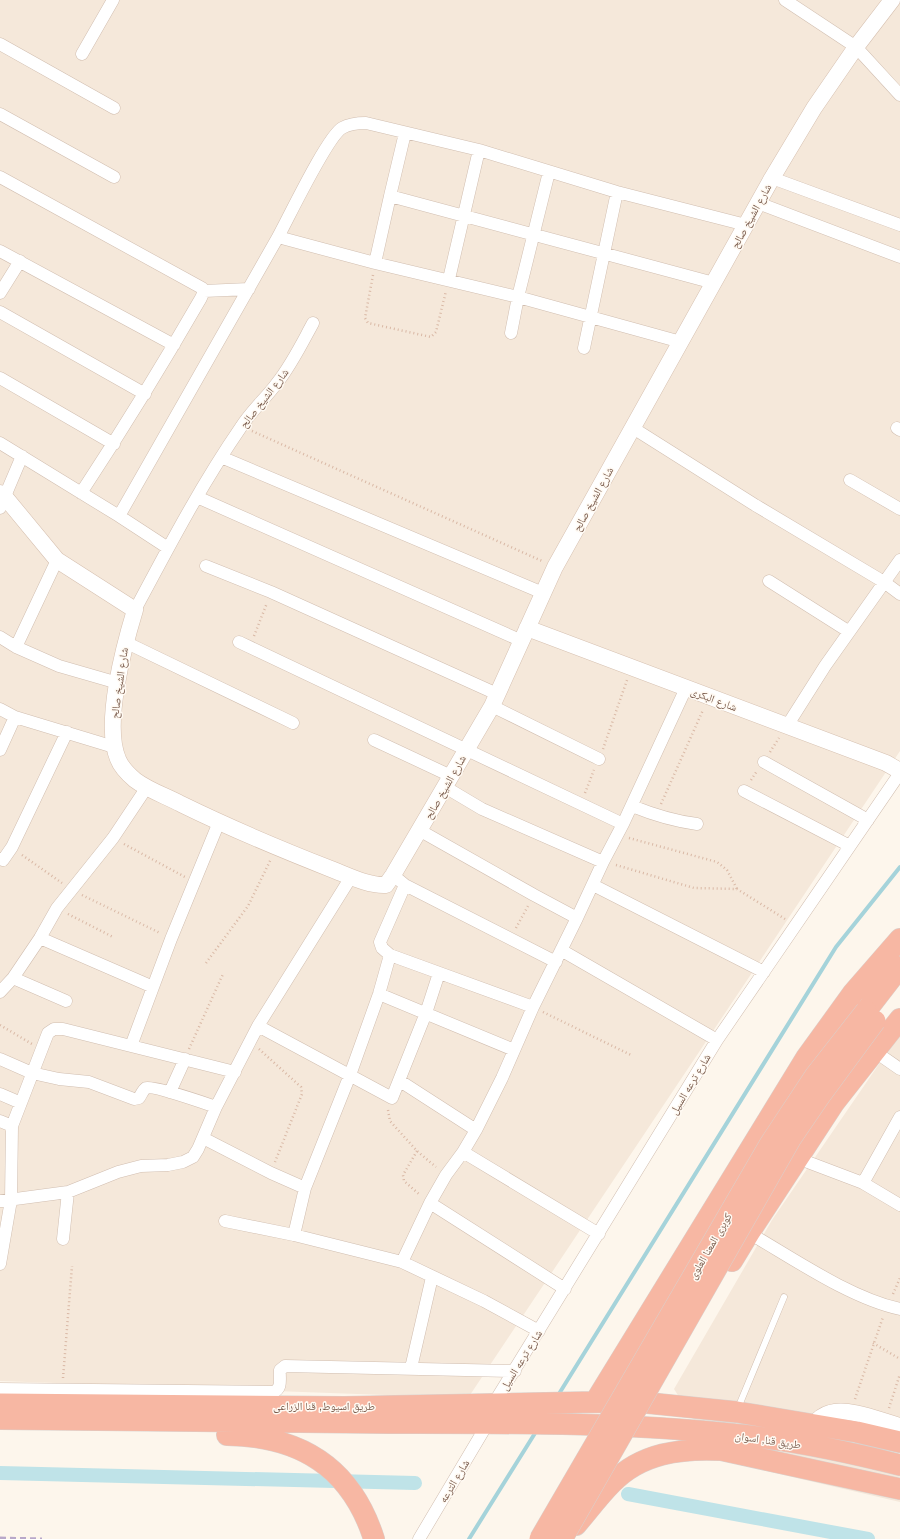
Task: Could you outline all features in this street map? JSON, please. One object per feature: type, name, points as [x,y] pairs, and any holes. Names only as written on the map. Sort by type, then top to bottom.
[{"type":"highway","points":[[595,1402],[806,1058],[853,993],[900,939]]},
{"type":"highway","name":"كوبرى المعنا العلوى","points":[[563,1539],[791,1138],[828,1085],[900,967]]},
{"type":"highway","name":"كوبرى المعنا العلوى","points":[[540,1539],[770,1144],[815,1076],[871,1016],[900,990]]},
{"type":"highway","points":[[634,1428],[749,1233],[797,1158],[834,1103],[900,1019]]},
{"type":"highway","name":"طريق اسيوط, قنا الزراعى","points":[[0,1404],[344,1407],[494,1403],[648,1403]]},
{"type":"highway","name":"طريق قنا, اسوان","points":[[648,1403],[737,1412],[857,1432],[900,1442]]},
{"type":"highway","name":"طريق اسيوط, قنا الزراعى","points":[[0,1418],[216,1422],[488,1423],[634,1428]]},
{"type":"highway","name":"طريق قنا, اسوان","points":[[634,1428],[701,1431],[768,1438],[833,1449],[900,1465]]},
{"type":"highway","points":[[0,1433],[238,1435],[260,1437],[282,1442],[302,1450],[321,1462],[338,1476],[352,1493],[364,1512],[374,1539]]},
{"type":"highway","points":[[563,1539],[613,1482],[631,1468],[650,1458],[673,1451],[697,1449],[721,1450],[894,1487]]},
{"type":"street","points":[[82,54],[113,0]]},
{"type":"street","points":[[785,0],[856,47],[900,95]]},
{"type":"street","name":"شارع الشيخ صالح","points":[[312,323],[283,375],[241,426],[221,457],[168,548],[135,610],[125,642],[114,704],[114,747],[118,759],[126,771],[135,780],[147,787],[218,822],[276,848],[351,877],[384,885],[399,880],[419,830],[494,700],[555,567],[772,178],[814,108],[856,47],[892,0]]},
{"type":"street","points":[[0,44],[114,108]]},
{"type":"street","points":[[0,114],[114,177]]},
{"type":"street","points":[[119,516],[278,237],[323,152],[341,128],[354,124],[366,123],[479,150],[617,192],[746,225]]},
{"type":"street","points":[[375,263],[405,133]]},
{"type":"street","points":[[449,279],[479,150]]},
{"type":"street","points":[[511,333],[518,297],[549,172]]},
{"type":"street","points":[[0,177],[202,288],[204,291],[248,289]]},
{"type":"street","points":[[772,178],[900,225]]},
{"type":"street","points":[[584,348],[617,192]]},
{"type":"street","points":[[390,196],[714,283]]},
{"type":"street","points":[[758,203],[900,257]]},
{"type":"street","points":[[278,237],[375,263],[449,279],[591,316],[681,342]]},
{"type":"street","points":[[0,251],[174,345]]},
{"type":"street","points":[[0,293],[20,262]]},
{"type":"street","points":[[81,493],[145,394],[204,291]]},
{"type":"street","points":[[0,312],[145,394]]},
{"type":"street","points":[[0,378],[114,444]]},
{"type":"street","points":[[633,428],[755,505],[884,582],[900,594]]},
{"type":"street","points":[[0,443],[168,548]]},
{"type":"street","points":[[22,456],[2,500],[57,560],[135,610]]},
{"type":"street","points":[[221,457],[543,593]]},
{"type":"street","points":[[850,480],[900,509]]},
{"type":"street","points":[[197,497],[524,634]]},
{"type":"street","points":[[16,647],[57,560]]},
{"type":"street","points":[[787,726],[824,666],[900,560]]},
{"type":"street","points":[[206,566],[270,592],[494,700],[599,759]]},
{"type":"street","points":[[769,581],[848,631]]},
{"type":"street","name":"شارع البكرى","points":[[524,634],[631,667],[886,764],[900,772]]},
{"type":"street","points":[[0,637],[16,647],[59,666],[118,683]]},
{"type":"street","points":[[125,642],[293,723]]},
{"type":"street","points":[[239,642],[580,805],[621,830]]},
{"type":"street","points":[[402,1262],[430,1203],[446,1175],[463,1152],[476,1130],[502,1078],[533,1007],[578,918],[603,862],[621,830],[686,688]]},
{"type":"street","points":[[0,709],[16,717],[114,747]]},
{"type":"street","points":[[0,750],[16,717]]},
{"type":"street","points":[[0,859],[3,860],[12,847],[67,732]]},
{"type":"street","points":[[374,740],[448,781],[482,809],[603,862]]},
{"type":"street","points":[[764,762],[868,820]]},
{"type":"street","name":"شارع ترعه السيل","points":[[494,1403],[717,1040],[900,772]]},
{"type":"street","points":[[0,992],[13,978],[40,938],[57,908],[113,838],[147,787]]},
{"type":"street","points":[[744,791],[850,846]]},
{"type":"street","points":[[632,806],[656,816],[697,824]]},
{"type":"street","points":[[131,1046],[171,939],[218,822]]},
{"type":"street","points":[[419,830],[578,918]]},
{"type":"street","points":[[6,1200],[68,1192],[118,1172],[141,1166],[168,1165],[183,1162],[193,1157],[258,1026],[351,877]]},
{"type":"street","points":[[533,1007],[390,955],[382,948],[380,942],[399,880],[556,962]]},
{"type":"street","points":[[593,884],[764,972]]},
{"type":"street","points":[[40,938],[153,987]]},
{"type":"street","points":[[561,950],[717,1040]]},
{"type":"street","points":[[294,1235],[305,1188],[350,1075],[379,994],[390,955]]},
{"type":"street","points":[[258,1026],[392,1098],[426,1013],[439,973]]},
{"type":"street","points":[[13,978],[66,1001]]},
{"type":"street","points":[[379,994],[514,1050]]},
{"type":"street","points":[[0,1264],[12,1126],[48,1033],[58,1028],[235,1072]]},
{"type":"street","points":[[874,1051],[900,1069]]},
{"type":"street","points":[[0,1058],[32,1073],[59,1079],[89,1082],[134,1099],[139,1098],[145,1089],[149,1088],[170,1092],[216,1108]]},
{"type":"street","points":[[170,1092],[185,1059]]},
{"type":"street","points":[[400,1081],[476,1130]]},
{"type":"street","points":[[0,1094],[21,1103]]},
{"type":"street","points":[[863,1183],[900,1117]]},
{"type":"street","points":[[0,1121],[12,1126]]},
{"type":"street","points":[[203,1138],[270,1173],[305,1188]]},
{"type":"street","points":[[463,1152],[599,1234]]},
{"type":"street","points":[[797,1158],[863,1183],[900,1205]]},
{"type":"street","points":[[63,1239],[68,1192]]},
{"type":"street","points":[[430,1203],[564,1289]]},
{"type":"street","points":[[225,1221],[294,1235],[402,1262],[539,1331]]},
{"type":"street","points":[[749,1233],[838,1284],[887,1306],[900,1309]]},
{"type":"street","points":[[411,1368],[432,1277]]},
{"type":"street","points":[[0,1389],[273,1392],[279,1388],[280,1370],[285,1366],[514,1371]]},
{"type":"street","points":[[813,1425],[820,1417],[840,1411],[851,1412],[900,1426]]},
{"type":"street","name":"شارع الترعه","points":[[419,1539],[488,1423]]},
{"type":"lane","points":[[737,1412],[784,1297]]},
{"type":"path","points":[[375,263],[365,318],[368,323],[431,337],[436,332],[449,279]]},
{"type":"path","points":[[241,426],[555,567]]},
{"type":"path","points":[[250,648],[270,592]]},
{"type":"path","points":[[580,805],[599,759],[631,667]]},
{"type":"path","points":[[656,816],[709,696]]},
{"type":"path","points":[[744,791],[787,726]]},
{"type":"path","points":[[621,830],[717,862],[727,870],[737,889],[796,926]]},
{"type":"path","points":[[113,838],[195,882]]},
{"type":"path","points":[[12,847],[71,889],[171,939]]},
{"type":"path","points":[[206,963],[248,906],[276,848]]},
{"type":"path","points":[[603,862],[694,888],[737,889]]},
{"type":"path","points":[[510,939],[534,895]]},
{"type":"path","points":[[57,908],[113,937]]},
{"type":"path","points":[[185,1059],[223,974]]},
{"type":"path","points":[[533,1007],[630,1055]]},
{"type":"path","points":[[0,1025],[42,1049]]},
{"type":"path","points":[[250,1042],[301,1087],[302,1094],[270,1173]]},
{"type":"path","points":[[392,1098],[388,1111],[390,1121],[417,1151],[446,1175]]},
{"type":"path","points":[[417,1151],[403,1175],[404,1181],[430,1203]]},
{"type":"path","points":[[61,1390],[72,1266]]},
{"type":"path","points":[[851,1412],[887,1306],[900,1278]]},
{"type":"path","points":[[874,1343],[900,1359]]},
{"type":"path","points":[[885,1422],[900,1374]]},
{"type":"shaded area","points":[[0,0],[900,0],[900,751],[468,1398],[0,1381]]},
{"type":"shaded area","points":[[900,1035],[900,1502],[719,1460],[674,1389],[772,1220]]},
{"type":"waterway","points":[[557,1397],[836,947],[900,867]]},
{"type":"waterway","points":[[469,1539],[537,1430]]},
{"type":"waterway","points":[[0,1473],[415,1483]]},
{"type":"waterway","points":[[628,1494],[868,1539]]},
{"type":"railway","points":[[0,1538],[42,1539]]}]
